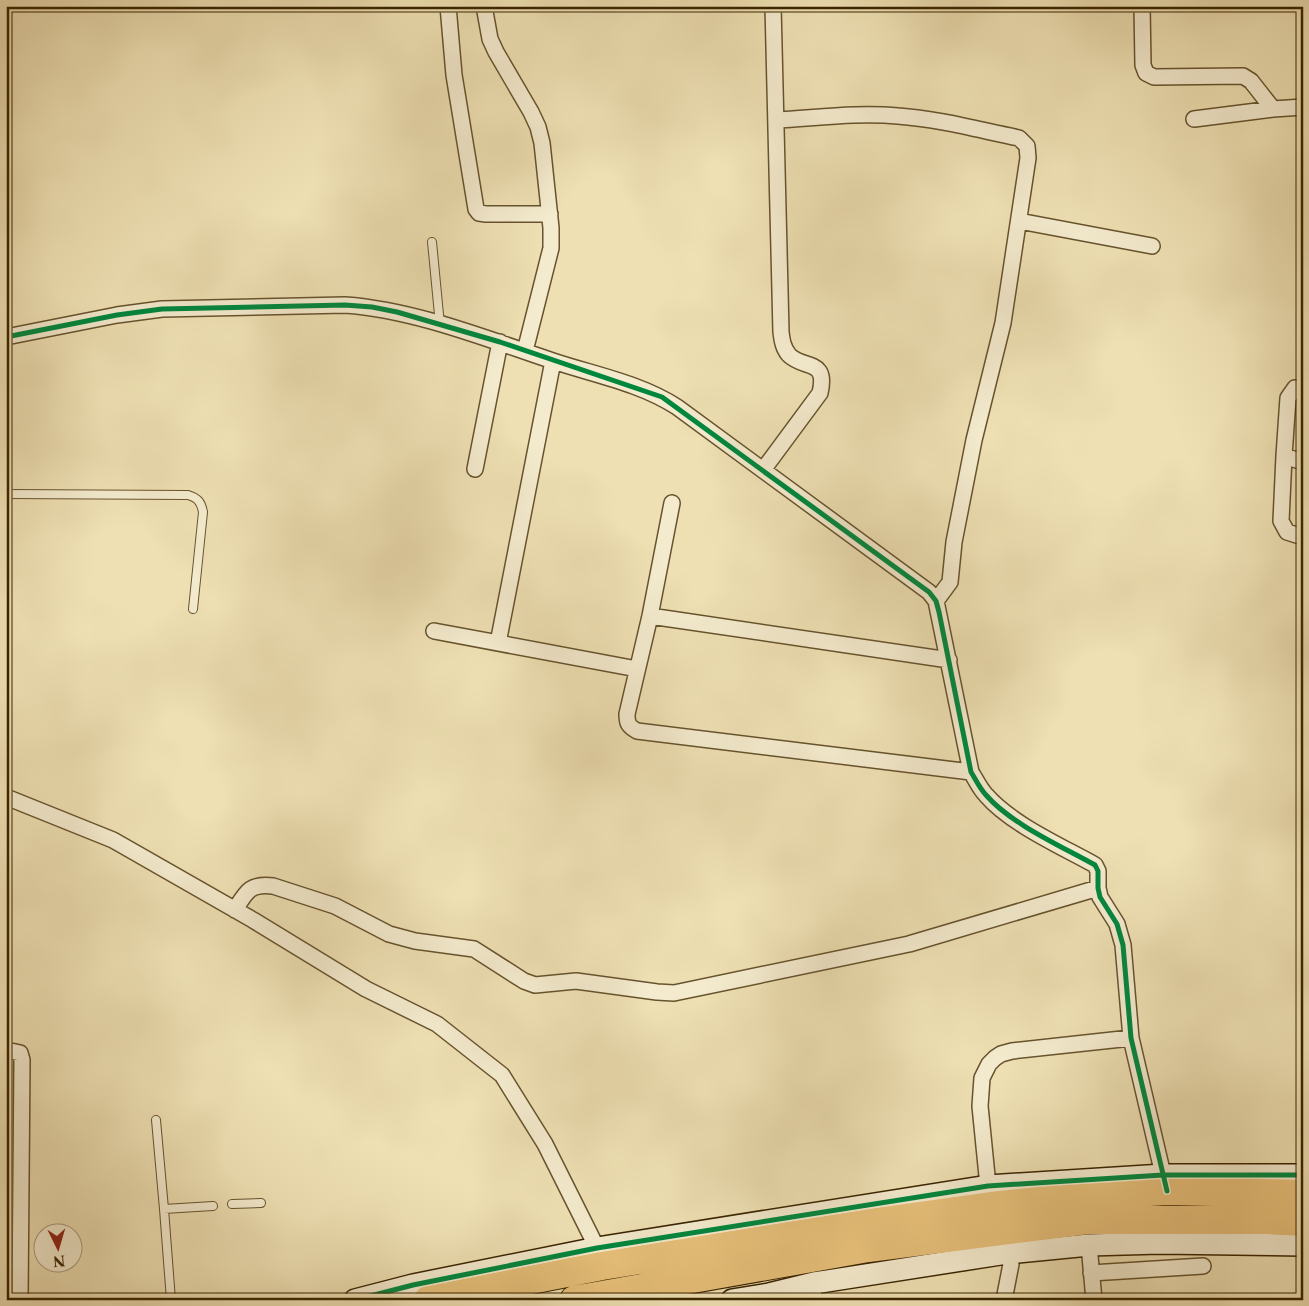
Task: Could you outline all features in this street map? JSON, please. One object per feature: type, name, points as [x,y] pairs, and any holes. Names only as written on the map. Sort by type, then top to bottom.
[{"type":"highway","points":[[428,1300],[602,1266],[859,1225],[989,1196],[1095,1195],[1165,1183],[1303,1194]]},
{"type":"highway","points":[[574,1300],[868,1248],[1088,1220],[1268,1220],[1303,1222]]},
{"type":"street","points":[[448,6],[454,76],[476,209],[479,213],[486,214],[550,214]]},
{"type":"street","points":[[484,6],[489,34],[496,52],[531,112],[538,127],[542,143],[550,214],[551,248],[525,351]]},
{"type":"street","points":[[763,470],[820,393],[822,384],[820,374],[815,367],[790,356],[783,345],[781,332],[773,6]]},
{"type":"street","points":[[1142,6],[1143,65],[1146,73],[1154,77],[1243,76],[1251,81],[1274,109]]},
{"type":"street","points":[[1194,119],[1303,107]]},
{"type":"street","points":[[776,120],[878,114],[920,118],[1019,138],[1027,146],[1028,158],[1003,323],[974,440],[954,542],[950,582],[936,601]]},
{"type":"street","points":[[1019,221],[1152,246]]},
{"type":"street","points":[[6,337],[116,315],[162,309],[345,305],[372,307],[500,342],[662,397],[929,592],[936,601],[971,772],[985,795],[1004,812],[1095,864],[1098,871],[1100,897],[1117,924],[1124,945],[1131,1038],[1165,1183],[1303,1175]]},
{"type":"street","points":[[475,469],[500,342]]},
{"type":"street","points":[[498,643],[552,361]]},
{"type":"street","points":[[1303,389],[1295,388],[1288,398],[1281,521],[1287,532],[1303,536]]},
{"type":"street","points":[[1284,456],[1303,462]]},
{"type":"street","points":[[672,503],[650,616],[627,714],[627,723],[632,728],[637,731],[971,772]]},
{"type":"street","points":[[650,616],[949,660]]},
{"type":"street","points":[[434,631],[638,669]]},
{"type":"street","points":[[6,797],[113,840],[253,920],[366,989],[436,1024],[502,1075],[546,1144],[597,1248]]},
{"type":"street","points":[[235,910],[246,891],[263,884],[335,906],[389,934],[415,941],[474,949],[524,981],[535,985],[576,981],[674,993],[909,944],[1098,888]]},
{"type":"street","points":[[355,1300],[413,1285],[597,1248],[989,1196],[980,1091],[982,1078],[989,1064],[1001,1054],[1012,1051],[1131,1038]]},
{"type":"street","points":[[6,1050],[20,1053],[22,1060],[20,1300]]},
{"type":"street","points":[[732,1300],[806,1291],[1008,1254],[1089,1245],[1160,1243],[1303,1245]]},
{"type":"street","points":[[1089,1245],[1094,1300]]},
{"type":"street","points":[[1004,1300],[1010,1264],[1008,1254]]},
{"type":"street","points":[[1091,1273],[1203,1266]]},
{"type":"lane","points":[[432,242],[440,325]]},
{"type":"lane","points":[[6,494],[188,495],[197,498],[202,504],[203,512],[193,610]]},
{"type":"lane","points":[[156,1120],[171,1300]]},
{"type":"lane","points":[[232,1204],[262,1203]]},
{"type":"lane","points":[[164,1209],[213,1206]]},
{"type":"cycle path","points":[[6,337],[117,315],[162,309],[345,305],[372,307],[397,312],[500,342],[662,397],[929,592],[936,601],[939,612],[971,772],[978,784],[996,806],[1009,816],[1037,834],[1095,865],[1098,871],[1100,897],[1117,924],[1123,945],[1131,1038],[1167,1191]]},
{"type":"cycle path","points":[[355,1300],[413,1285],[597,1248],[988,1186],[1163,1175],[1303,1175]]}]
